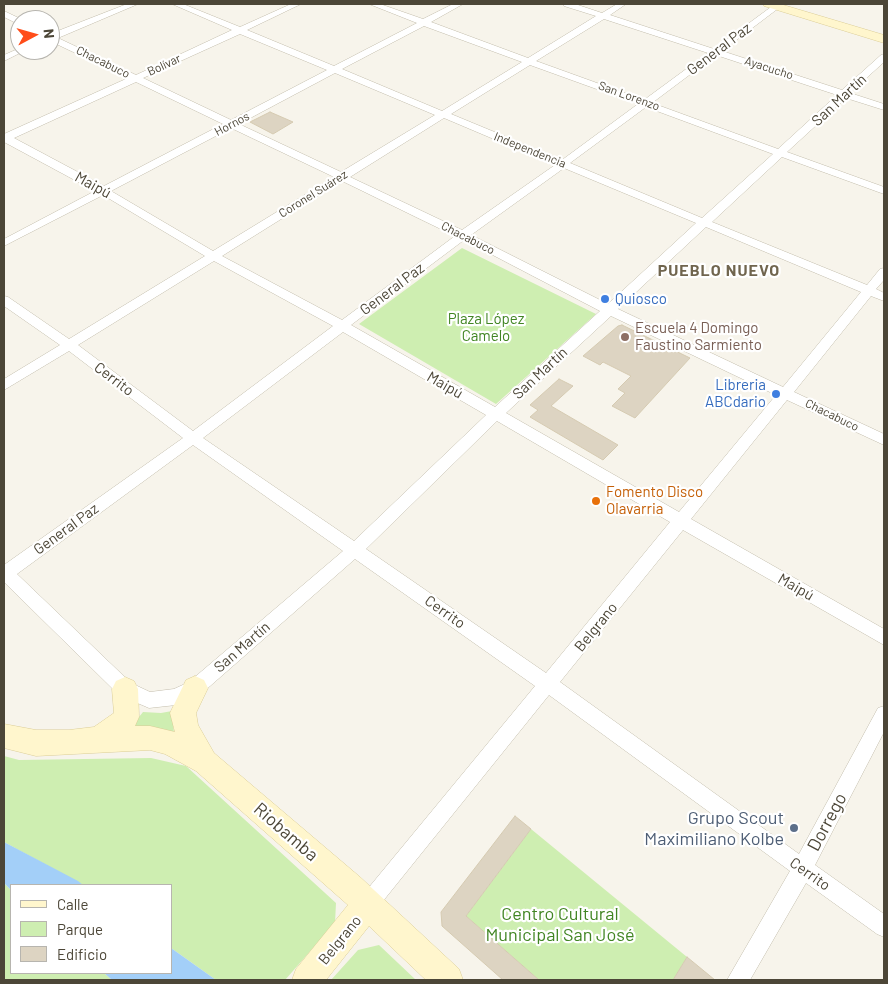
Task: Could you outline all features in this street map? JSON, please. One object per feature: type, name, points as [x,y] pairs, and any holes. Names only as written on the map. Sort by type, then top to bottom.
[{"type":"street","points":[[60,34],[134,4]]},
{"type":"street","name":"Independencia","points":[[176,4],[877,294]]},
{"type":"street","name":"Bolívar","points":[[5,138],[298,4]]},
{"type":"street","name":"San Lorenzo","points":[[373,4],[884,191]]},
{"type":"street","name":"Hornos","points":[[4,243],[459,4]]},
{"type":"street","name":"Ayacucho","points":[[568,4],[884,107]]},
{"type":"street","name":"Coronel Suárez","points":[[4,385],[622,4]]},
{"type":"street","points":[[791,4],[884,32]]},
{"type":"street","points":[[775,5],[884,39]]},
{"type":"street","name":"General Paz","points":[[4,573],[193,438],[463,235],[647,103],[775,5]]},
{"type":"street","name":"Chacabuco","points":[[60,43],[342,176],[463,235],[609,310],[786,392],[884,440]]},
{"type":"street","name":"San Martín","points":[[195,688],[355,550],[496,414],[884,58]]},
{"type":"street","name":"Maipú","points":[[5,138],[104,191],[213,256],[344,326],[683,520],[884,638]]},
{"type":"street","name":"Belgrano","points":[[313,973],[786,392],[877,294],[884,272]]},
{"type":"street","name":"Cerrito","points":[[4,300],[69,345],[193,438],[549,685],[884,927]]},
{"type":"street","points":[[4,573],[124,689],[149,700],[176,697],[195,688]]},
{"type":"street","points":[[195,688],[183,713],[186,728],[205,762]]},
{"type":"street","points":[[98,739],[120,725],[126,717],[127,703],[124,689]]},
{"type":"street","name":"Dorrego","points":[[738,980],[802,869],[884,714]]},
{"type":"street","name":"Riobamba","points":[[4,736],[36,743],[150,738],[168,742],[189,752],[205,762],[368,904],[448,980]]},
{"type":"green space","name":"Plaza López Camelo","points":[[462,248],[596,314],[496,404],[359,324]]},
{"type":"green space","points":[[172,711],[174,733],[126,733],[143,712],[161,713]]},
{"type":"green space","points":[[4,756],[19,760],[151,758],[186,766],[336,903],[335,923],[285,980],[216,980],[172,949],[172,884],[81,884],[4,842]]},
{"type":"green space","name":"Centro Cultural Municipal San José","points":[[531,829],[687,957],[673,980],[539,980],[466,916]]},
{"type":"green space","points":[[4,883],[10,889],[10,974],[105,974],[112,980],[4,980]]},
{"type":"green space","points":[[379,945],[416,980],[331,980],[358,950]]},
{"type":"water","points":[[4,842],[82,884],[10,884],[10,889],[4,883]]},
{"type":"water","points":[[172,949],[216,980],[112,980],[105,974],[172,974]]},
{"type":"building","points":[[270,112],[293,122],[273,134],[250,122]]},
{"type":"building","points":[[622,325],[690,358],[635,418],[612,406],[625,393],[618,389],[631,376],[603,362],[600,365],[583,356],[618,326]]},
{"type":"building","points":[[559,379],[573,386],[551,406],[618,445],[603,460],[530,417],[538,410],[530,405]]},
{"type":"building","name":"Centro Cultural Municipal San José","points":[[515,816],[531,829],[466,916],[539,980],[503,980],[442,926],[441,912]]},
{"type":"building","points":[[687,957],[715,980],[673,980]]},
{"type":"place","name":"Quiosco","points":[[605,299]]},
{"type":"place","name":"Escuela 4 Domingo Faustino Sarmiento","points":[[625,337]]},
{"type":"place","name":"Libreria ABCdario","points":[[776,394]]},
{"type":"place","name":"Fomento Disco Olavarria","points":[[596,501]]},
{"type":"place","name":"Grupo Scout Maximiliano Kolbe","points":[[794,828]]},
{"type":"district","name":"PUEBLO NUEVO","points":[[719,271]]}]
